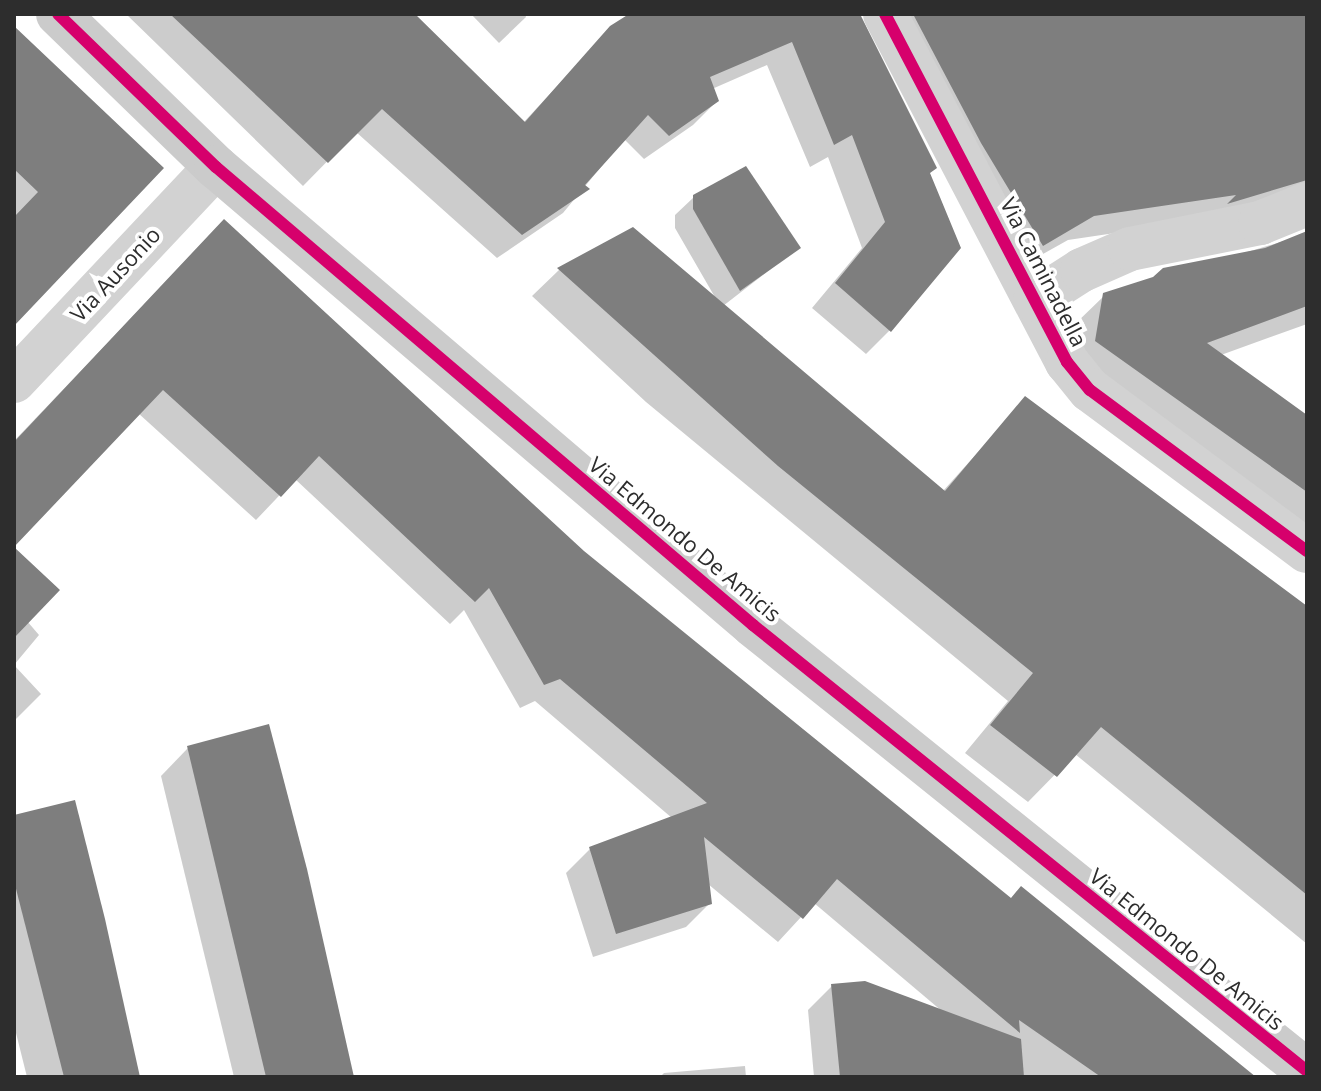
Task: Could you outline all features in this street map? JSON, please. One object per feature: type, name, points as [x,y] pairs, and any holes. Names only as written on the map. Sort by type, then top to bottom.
[{"type":"street","name":"Via Edmondo De Amicis","points":[[58,14],[216,167],[753,625],[1307,1071]]},
{"type":"street","name":"Via Caminadella","points":[[885,14],[1067,362],[1090,390],[1307,551]]},
{"type":"street","name":"Via Ausonio","points":[[14,381],[216,167]]},
{"type":"street","points":[[1035,300],[1082,270],[1130,249],[1260,223],[1307,204]]},
{"type":"building","points":[[170,14],[415,14],[525,122],[610,26],[629,14],[860,14],[937,168],[930,173],[961,248],[891,332],[835,283],[885,222],[852,135],[834,145],[792,42],[710,77],[719,101],[669,136],[648,115],[585,185],[590,189],[522,235],[382,109],[328,163]]},
{"type":"building","points":[[913,14],[1307,14],[1307,180],[1227,204],[1236,195],[1094,216],[1043,246],[981,143]]},
{"type":"building","points":[[14,26],[164,168],[14,326],[14,217],[38,192],[14,169]]},
{"type":"building","points":[[746,166],[801,248],[740,291],[693,209],[693,195]]},
{"type":"building","points":[[224,219],[584,551],[1011,898],[1021,886],[1256,1077],[1101,1077],[1019,1020],[1020,1033],[837,879],[803,919],[704,837],[712,904],[616,934],[589,847],[707,803],[560,679],[544,685],[489,588],[475,602],[319,456],[281,497],[163,390],[14,547],[14,442]]},
{"type":"building","points":[[633,227],[945,491],[1025,396],[1307,606],[1307,895],[1101,727],[1057,777],[990,725],[1033,673],[778,466],[557,268]]},
{"type":"building","points":[[1307,231],[1307,306],[1207,343],[1307,415],[1307,492],[1095,341],[1103,293],[1153,277],[1163,268],[1265,248]]},
{"type":"building","points":[[14,547],[60,590],[14,638]]},
{"type":"building","points":[[269,724],[307,869],[354,1077],[266,1077],[187,746]]},
{"type":"building","points":[[75,800],[140,1077],[64,1077],[14,881],[14,815]]},
{"type":"building","points":[[865,981],[1021,1039],[1024,1077],[840,1077],[831,984]]},
{"type":"cycle path","points":[[58,14],[216,167],[753,625],[1307,1071]]},
{"type":"cycle path","points":[[885,14],[1067,362],[1090,390],[1307,551]]}]
